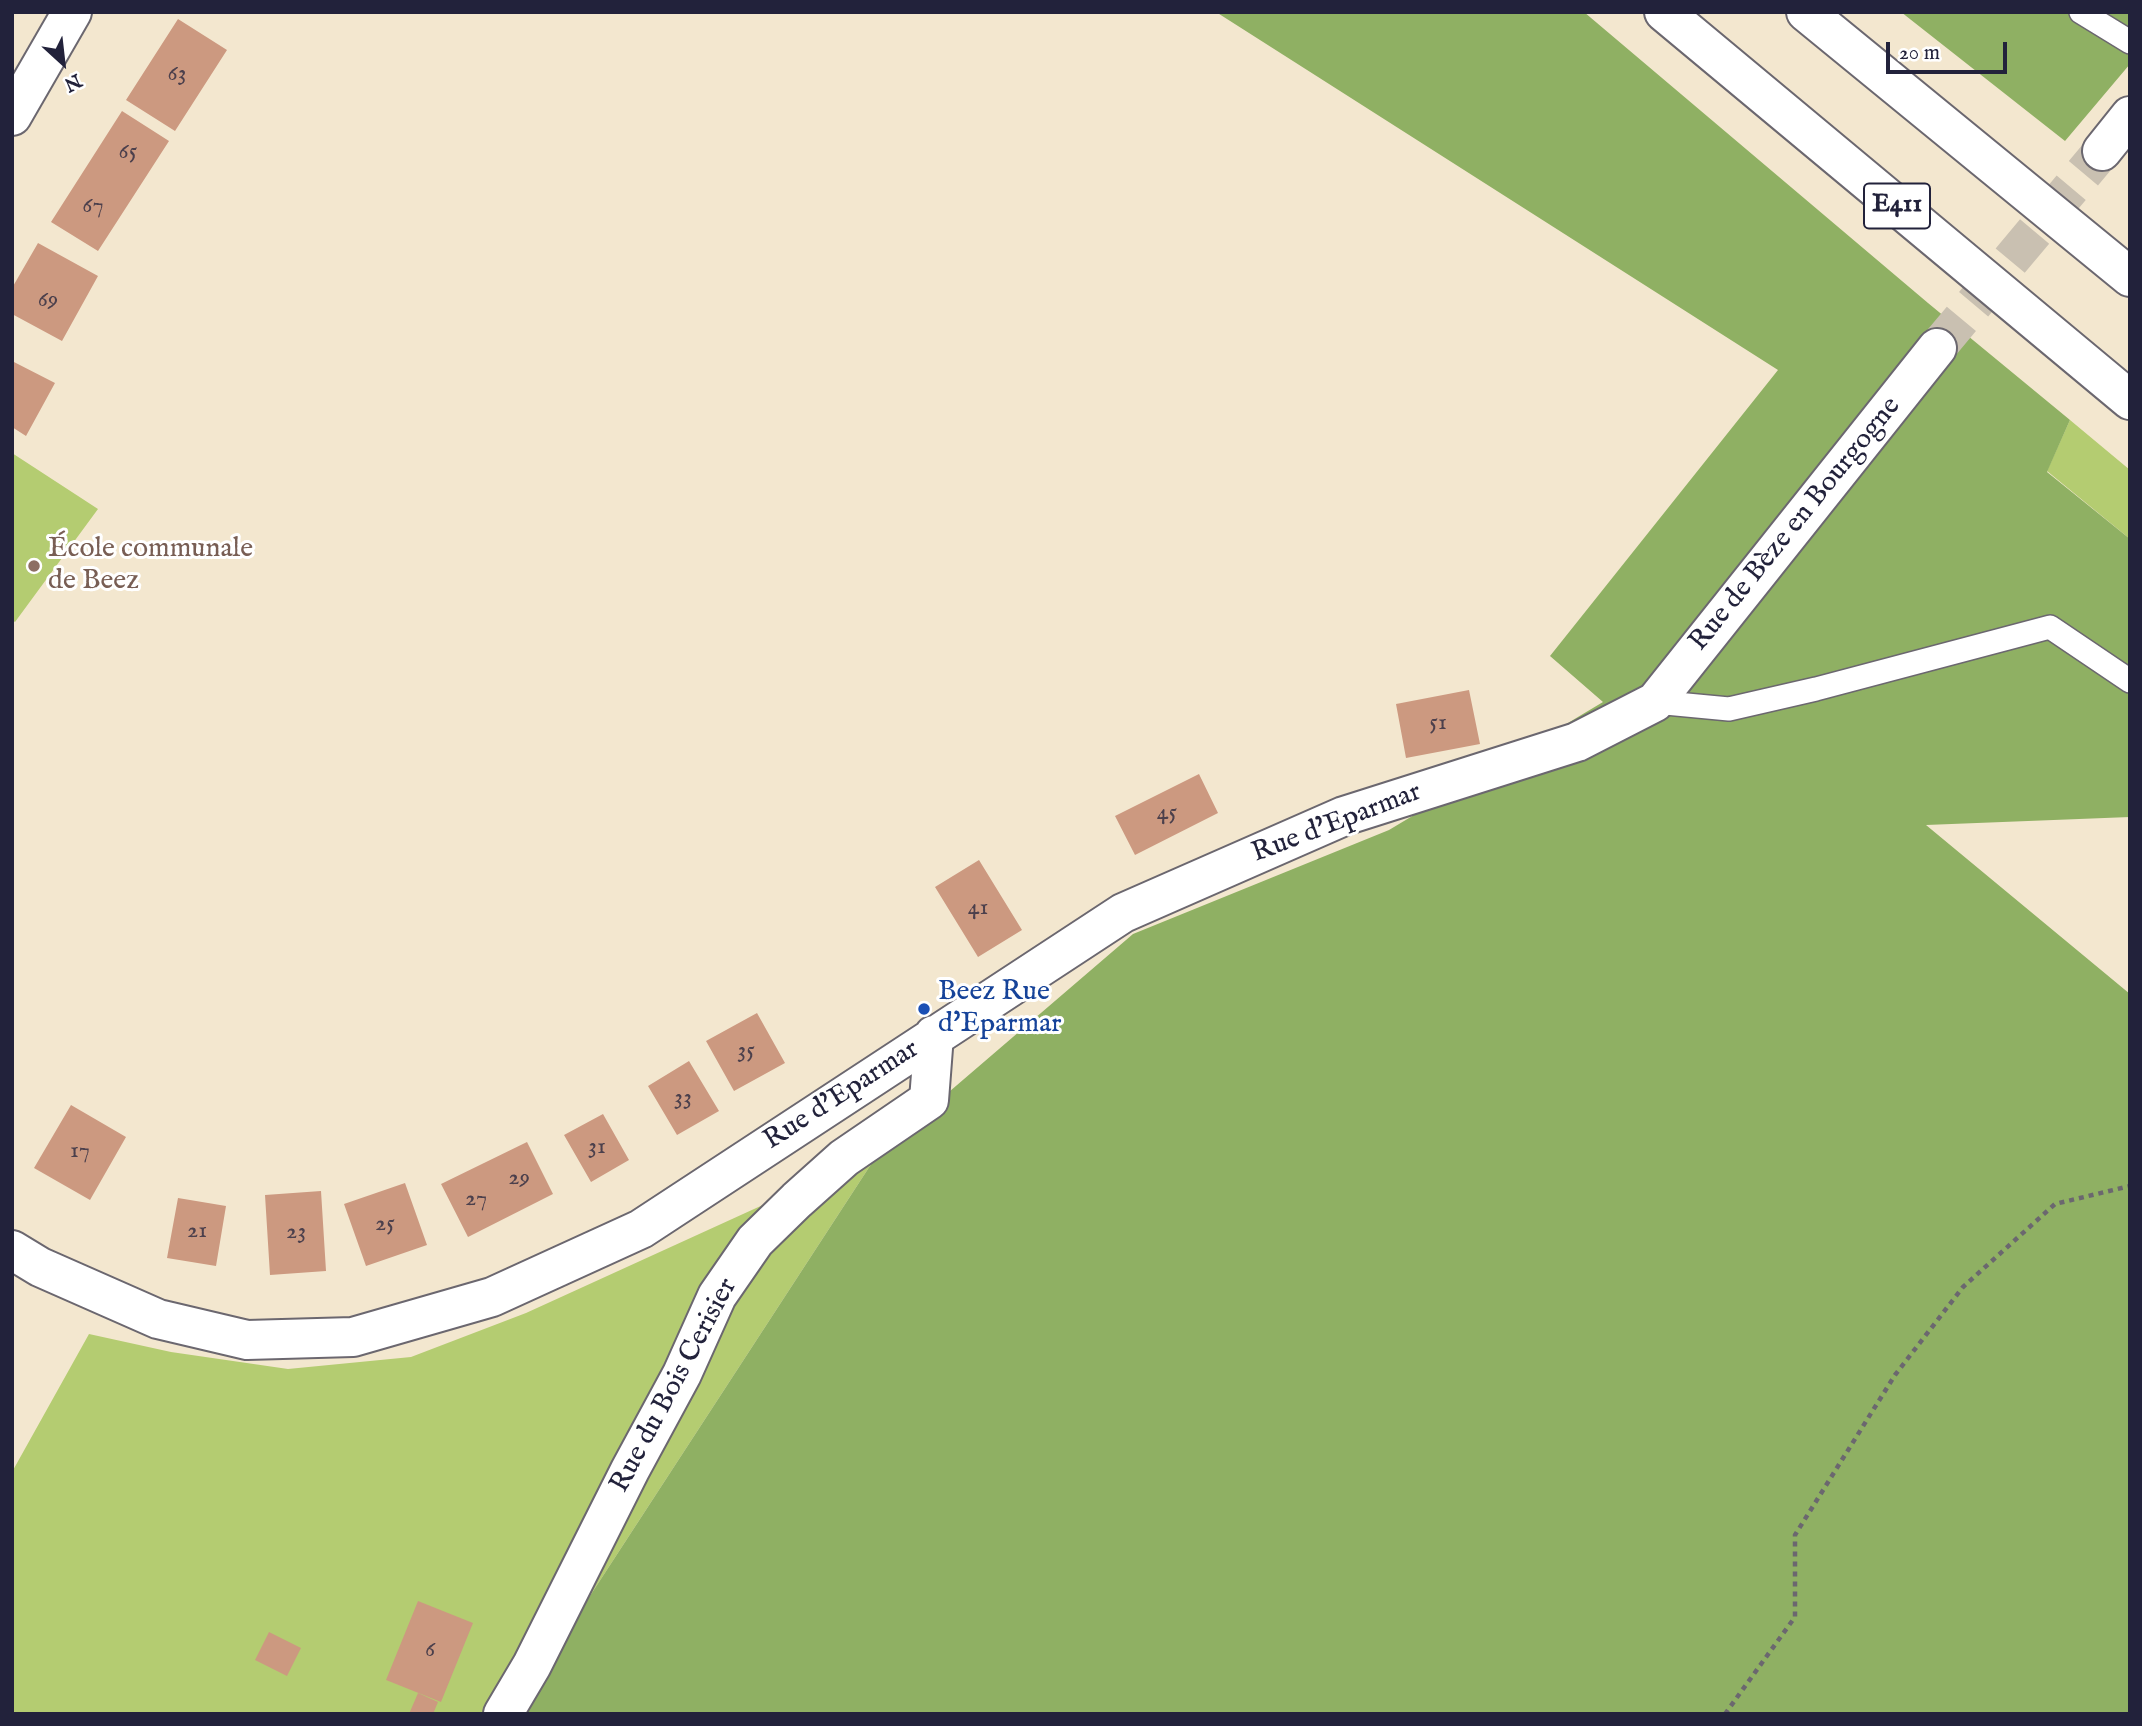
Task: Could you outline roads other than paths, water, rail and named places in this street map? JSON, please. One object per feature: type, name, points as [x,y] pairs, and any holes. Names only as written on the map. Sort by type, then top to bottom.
[{"type":"main road","points":[[12,116],[72,12]]},
{"type":"main road","name":"E411","points":[[1664,12],[2130,400]]},
{"type":"main road","points":[[1806,12],[2130,277]]},
{"type":"main road","points":[[2102,151],[2130,116]]},
{"type":"main road","name":"Rue de Bèze en Bourgogne","points":[[1655,702],[1937,348]]},
{"type":"main road","name":"Rue d'Eparmar","points":[[12,1250],[40,1267],[158,1319],[247,1340],[353,1337],[492,1297],[641,1228],[1123,913],[1344,816],[1577,742],[1655,702]]},
{"type":"main road","name":"Rue du Bois Cerisier","points":[[503,1714],[532,1665],[630,1470],[682,1374],[717,1296],[755,1241],[797,1199],[844,1158],[929,1100],[934,1035]]},
{"type":"lane","points":[[2081,12],[2130,42]]},
{"type":"lane","points":[[1655,702],[1729,709],[1816,689],[2050,627],[2130,681]]},
{"type":"tunnel","points":[[1937,348],[2102,151]]},
{"type":"place","name":"École communale de Beez","points":[[34,566]]},
{"type":"place","name":"Beez Rue d'Eparmar","points":[[924,1009]]}]
